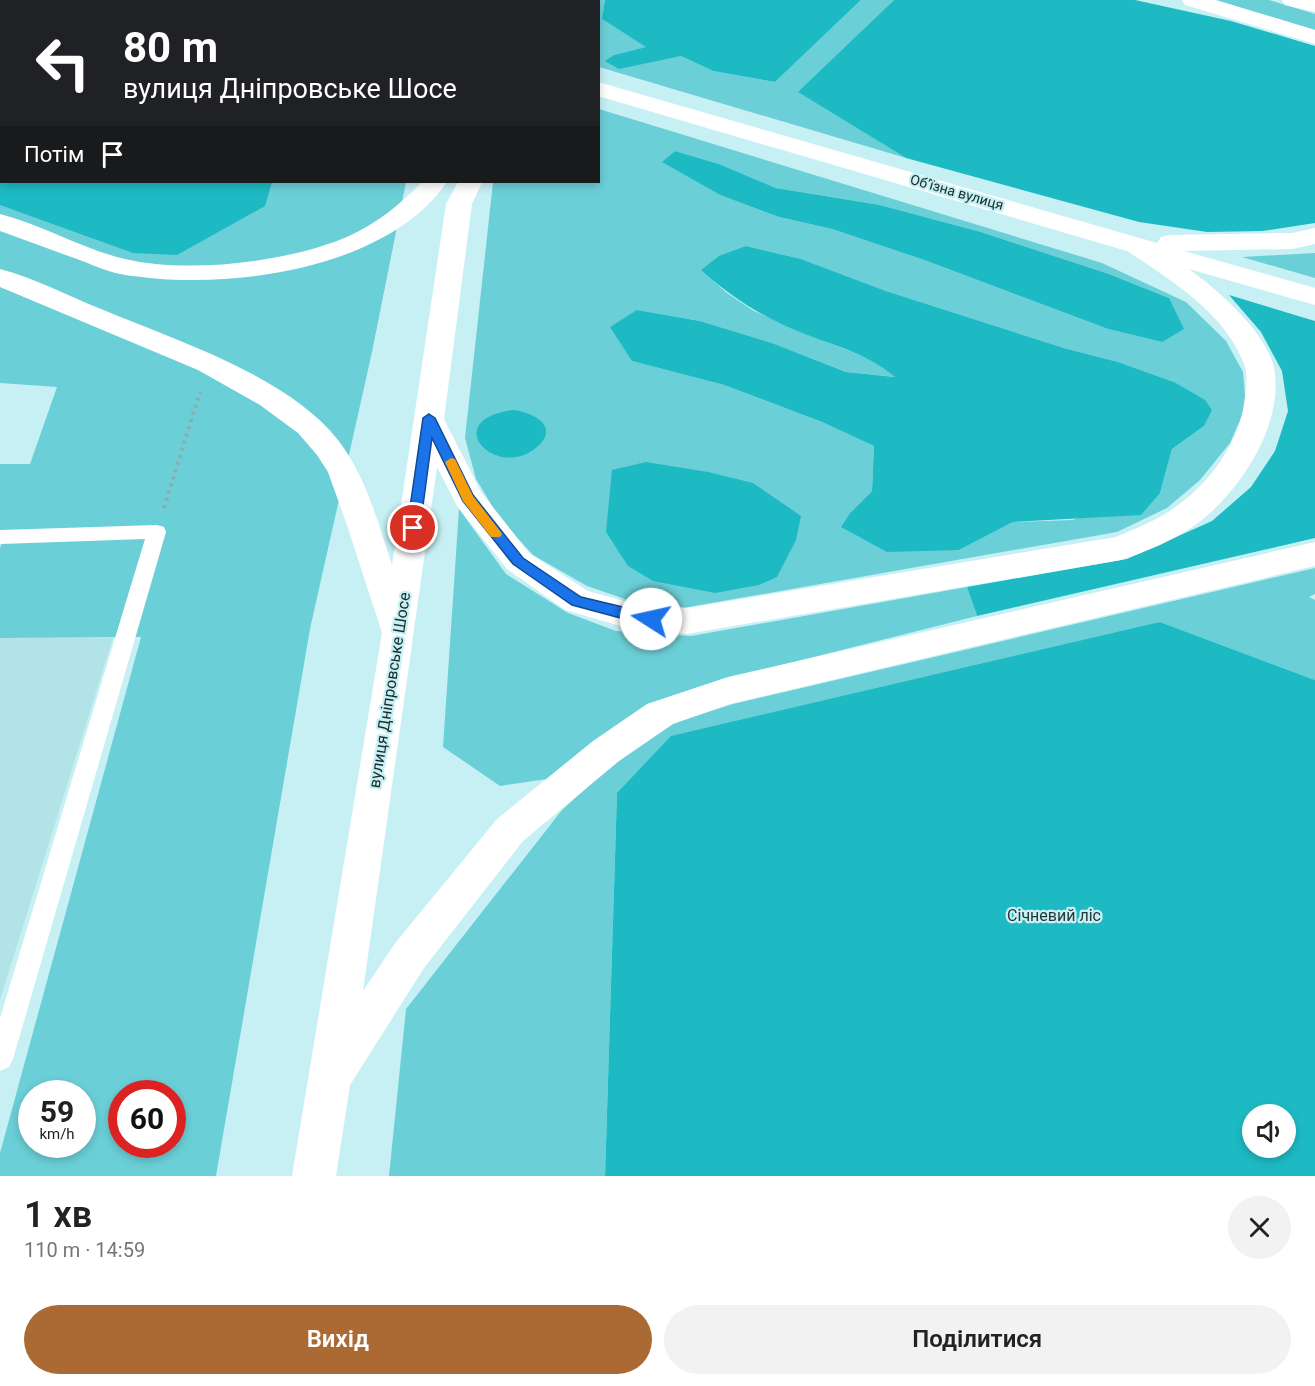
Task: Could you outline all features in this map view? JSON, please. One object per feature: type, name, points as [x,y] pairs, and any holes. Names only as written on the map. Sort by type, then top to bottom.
[{"type":"main road","points":[[1193,0],[1315,37]]},
{"type":"main road","points":[[1293,0],[1315,6]]},
{"type":"main road","name":"Обʼїзна вулиця","points":[[600,90],[1315,297]]},
{"type":"main road","points":[[0,222],[120,266],[175,273],[213,272],[287,264],[359,241],[413,207],[434,183]]},
{"type":"main road","name":"вулиця Дніпровське Шосе","points":[[314,1176],[398,637],[461,189]]},
{"type":"main road","points":[[1133,243],[1292,241],[1315,236]]},
{"type":"main road","points":[[429,418],[468,498],[518,561],[577,601],[624,614],[651,619],[687,621],[1121,548],[1162,530],[1193,510],[1231,469],[1250,439],[1261,402],[1260,368],[1242,335],[1194,283],[1133,243]]},
{"type":"main road","points":[[0,277],[208,364],[270,398],[309,426],[328,448],[343,471],[398,637]]},
{"type":"main road","points":[[328,1081],[410,955],[510,830],[606,750],[660,714],[728,691],[1315,554]]},
{"type":"lane","points":[[0,537],[157,532],[0,1059]]},
{"type":"path","points":[[157,532],[208,364]]},
{"type":"shaded area","points":[[600,0],[605,0],[602,19],[647,47],[614,55],[658,60],[681,56],[713,71],[775,82],[861,0],[894,0],[799,92],[906,158],[600,67]]},
{"type":"shaded area","points":[[1213,0],[1269,0],[1315,14],[1315,30]]},
{"type":"shaded area","points":[[600,109],[1102,263],[1186,302],[1226,341],[1243,372],[1246,407],[1230,443],[1200,480],[1167,508],[1117,532],[683,608],[625,599],[587,586],[533,555],[500,519],[476,479],[465,438],[493,183],[600,183]],"holes":[[[675,151],[719,164],[776,188],[880,205],[981,232],[1109,274],[1169,298],[1162,342],[1108,329],[927,261],[832,229],[779,217],[720,195],[663,162]],[[746,246],[801,259],[886,291],[1064,348],[1118,362],[1174,382],[1204,426],[1172,449],[1160,493],[1072,520],[1013,522],[959,550],[851,512],[872,491],[874,446],[822,422],[724,385],[632,361],[637,310],[700,321],[772,343],[846,372],[897,377],[872,360],[754,311],[727,293],[701,270]]]},
{"type":"shaded area","points":[[0,183],[406,183],[372,352],[310,629],[216,1176],[0,1176],[0,1153],[18,1087],[18,1158],[96,1158],[96,1080],[20,1080],[141,637],[0,638],[0,548],[6,532],[0,532],[0,464],[30,464],[57,387],[0,383]]},
{"type":"shaded area","points":[[1315,253],[1315,278],[1242,257]]},
{"type":"shaded area","points":[[459,509],[506,574],[568,613],[616,631],[691,636],[967,587],[977,616],[726,679],[595,741],[547,779],[500,786],[443,747]]},
{"type":"shaded area","points":[[1315,568],[1315,594],[1309,597],[1315,600],[1315,680],[1160,622],[617,793],[605,1176],[389,1176],[406,1009],[562,810],[622,756],[667,725],[733,704]]},
{"type":"shaded area","points":[[0,638],[113,638],[0,1000]]},
{"type":"green space","points":[[605,0],[861,0],[775,82],[713,71],[681,56],[619,69],[605,61],[614,55],[646,47],[602,19]]},
{"type":"green space","points":[[894,0],[1135,0],[1231,21],[1315,46],[1315,223],[1263,231],[1207,232],[1139,222],[906,158],[798,92]]},
{"type":"green space","points":[[675,151],[719,164],[776,188],[880,205],[981,232],[1109,274],[1169,298],[1184,329],[1162,342],[1108,329],[927,261],[832,229],[779,217],[720,195],[662,162]]},
{"type":"green space","points":[[0,183],[272,183],[265,206],[177,255],[133,253],[0,205]]},
{"type":"green space","points":[[746,246],[801,259],[886,291],[1064,348],[1118,362],[1174,382],[1205,400],[1212,410],[1204,426],[1172,449],[1160,493],[1141,515],[1013,522],[959,550],[887,552],[841,527],[851,512],[872,491],[874,446],[822,422],[724,385],[632,361],[610,327],[637,310],[700,321],[772,343],[846,372],[895,377],[860,355],[795,330],[757,311],[701,270],[719,256]]},
{"type":"green space","points":[[1229,295],[1315,321],[1315,538],[977,616],[967,587],[1127,559],[1212,521],[1251,487],[1275,451],[1288,411],[1282,371],[1261,332]]},
{"type":"green space","points":[[513,410],[541,421],[546,433],[544,439],[537,447],[521,456],[506,457],[492,453],[482,445],[477,435],[479,425],[491,416]]},
{"type":"green space","points":[[646,462],[708,472],[753,483],[801,516],[796,540],[777,577],[759,585],[715,593],[653,581],[628,566],[606,532],[612,470]]},
{"type":"green space","name":"Січневий ліс","points":[[1160,622],[1315,680],[1315,1176],[605,1176],[617,793],[671,736]]},
{"type":"slow traffic","points":[[451,462],[468,498],[496,534]]},
{"type":"route","points":[[413,528],[429,418],[468,498],[518,561],[577,601],[651,619]]}]
